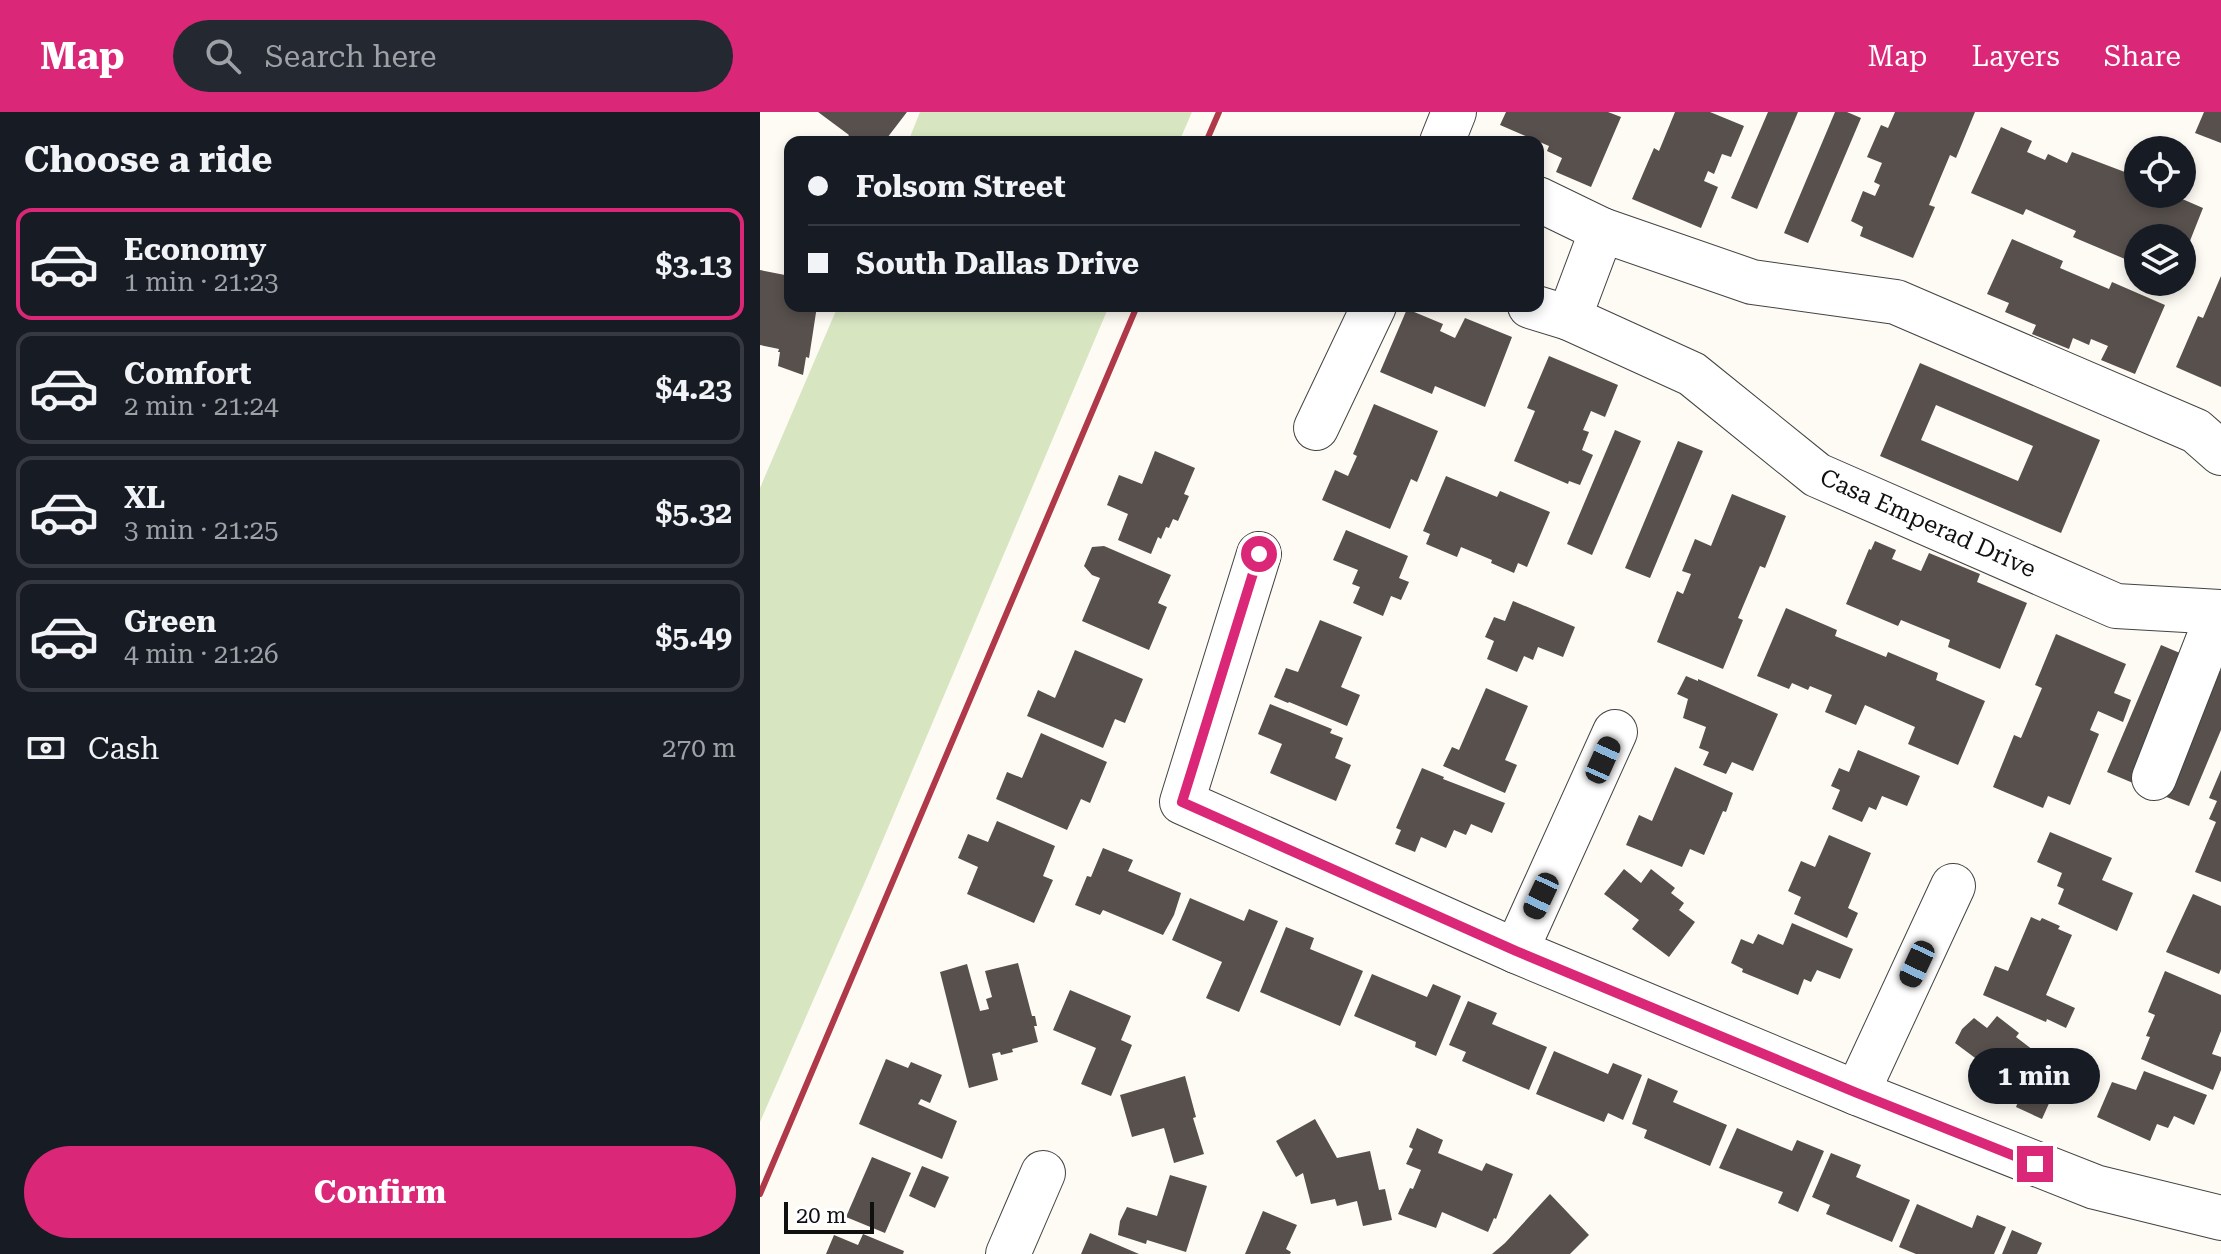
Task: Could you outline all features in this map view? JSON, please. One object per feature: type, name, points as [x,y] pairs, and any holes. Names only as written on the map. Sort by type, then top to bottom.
[{"type":"street","points":[[1444,136],[1454,112]]},
{"type":"street","points":[[1544,202],[1602,230],[1752,282],[1896,302],[2196,431],[2221,453]]},
{"type":"street","name":"Casa Emperad Drive","points":[[1602,230],[1549,312],[1692,374],[1817,475],[2116,606],[2220,612]]},
{"type":"street","points":[[1316,428],[1371,312]]},
{"type":"street","points":[[1259,554],[1182,802],[1516,951],[1857,1093],[2095,1187],[2221,1218]]},
{"type":"street","points":[[2154,778],[2220,612]]},
{"type":"street","points":[[1516,951],[1615,732]]},
{"type":"street","points":[[1857,1093],[1953,886]]},
{"type":"street","points":[[1008,1254],[1043,1173]]},
{"type":"green space","points":[[920,112],[1192,112],[1182,136],[910,136]]},
{"type":"green space","points":[[835,312],[1106,312],[760,1122],[760,488]]},
{"type":"building","points":[[818,112],[907,112],[889,136],[849,135]]},
{"type":"building","points":[[1506,112],[1608,112],[1621,117],[1591,187],[1556,172],[1562,158],[1547,151],[1549,146],[1544,144],[1544,136],[1526,136],[1500,125]]},
{"type":"building","points":[[1675,112],[1710,112],[1744,126],[1731,157],[1722,154],[1714,174],[1708,171],[1704,181],[1718,187],[1701,228],[1632,199],[1654,148],[1659,151]]},
{"type":"building","points":[[1768,112],[1798,112],[1757,209],[1731,198]]},
{"type":"building","points":[[1835,112],[1847,112],[1861,118],[1808,243],[1784,233]]},
{"type":"building","points":[[1895,112],[1975,112],[1956,158],[1950,155],[1929,205],[1935,207],[1913,258],[1860,236],[1863,227],[1851,221],[1863,191],[1875,196],[1880,185],[1874,182],[1882,163],[1867,157],[1881,125],[1888,128]]},
{"type":"building","points":[[2204,112],[2221,112],[2221,143],[2195,133]]},
{"type":"building","points":[[2001,127],[2032,141],[2027,152],[2045,160],[2048,154],[2067,163],[2072,152],[2124,172],[2124,208],[2196,208],[2196,205],[2203,208],[2196,226],[2124,224],[2124,259],[2073,237],[2076,231],[2026,209],[2023,215],[1971,193]]},
{"type":"building","points":[[2012,239],[2063,261],[2060,268],[2109,289],[2112,282],[2124,287],[2124,296],[2144,296],[2165,305],[2135,374],[2101,360],[2108,346],[2091,339],[2089,345],[2073,338],[2069,349],[2032,334],[2036,325],[2005,312],[2009,303],[1987,294]]},
{"type":"building","points":[[760,270],[784,275],[784,312],[816,312],[809,358],[806,357],[803,375],[778,366],[779,349],[760,345]]},
{"type":"building","points":[[2221,276],[2221,387],[2176,367],[2198,316],[2203,318]]},
{"type":"building","points":[[1406,312],[1414,312],[1443,324],[1440,331],[1455,338],[1465,318],[1512,337],[1485,407],[1435,386],[1432,394],[1380,372]]},
{"type":"building","points":[[1549,356],[1618,385],[1605,417],[1591,411],[1583,430],[1589,432],[1582,450],[1593,455],[1580,485],[1569,481],[1568,484],[1514,461],[1535,411],[1527,408]]},
{"type":"building","points":[[1920,363],[2100,440],[2061,533],[1880,456]],"holes":[[[1936,405],[2033,446],[2018,481],[1921,440]]]},
{"type":"building","points":[[1374,404],[1438,431],[1417,482],[1411,479],[1390,529],[1322,500],[1335,470],[1348,476],[1357,456],[1353,454]]},
{"type":"building","points":[[1615,430],[1641,441],[1592,555],[1567,544]]},
{"type":"building","points":[[1678,441],[1703,451],[1650,578],[1625,568]]},
{"type":"building","points":[[1155,451],[1195,468],[1184,494],[1189,496],[1178,521],[1173,519],[1169,528],[1166,527],[1151,554],[1118,540],[1128,514],[1107,505],[1119,475],[1142,484]]},
{"type":"building","points":[[1446,476],[1497,497],[1500,491],[1550,512],[1527,567],[1518,563],[1514,573],[1461,547],[1457,557],[1426,544],[1430,534],[1423,531]]},
{"type":"building","points":[[1732,494],[1786,516],[1765,568],[1760,566],[1738,618],[1743,620],[1723,669],[1657,642],[1677,591],[1683,594],[1691,574],[1682,571],[1695,539],[1711,546]]},
{"type":"building","points":[[1346,530],[1408,556],[1399,578],[1409,582],[1401,600],[1391,596],[1383,616],[1353,603],[1360,587],[1352,584],[1358,570],[1333,560]]},
{"type":"building","points":[[1875,541],[1896,550],[1892,559],[1921,571],[1929,553],[1980,574],[1977,582],[2027,603],[2000,669],[1948,647],[1950,640],[1901,620],[1898,626],[1846,604]]},
{"type":"building","points":[[1104,546],[1171,575],[1158,603],[1167,607],[1149,650],[1082,621],[1100,578],[1084,566],[1092,547]]},
{"type":"building","points":[[1513,601],[1575,627],[1563,657],[1538,647],[1533,660],[1524,656],[1517,672],[1487,659],[1494,641],[1485,637],[1494,617],[1505,621]]},
{"type":"building","points":[[1786,608],[1837,630],[1835,636],[1886,657],[1888,652],[1938,673],[1936,680],[1985,701],[1958,765],[1908,744],[1915,727],[1865,705],[1856,725],[1825,712],[1832,695],[1792,683],[1789,689],[1757,676]]},
{"type":"building","points":[[1320,620],[1362,637],[1341,687],[1360,695],[1347,726],[1274,697],[1286,668],[1298,672]]},
{"type":"building","points":[[2056,634],[2126,664],[2114,693],[2131,700],[2123,722],[2098,711],[2090,730],[2099,734],[2070,805],[2048,796],[2043,808],[1993,787],[2014,735],[2021,738],[2042,688],[2035,685]]},
{"type":"building","points":[[2161,645],[2187,656],[2133,783],[2107,772]]},
{"type":"building","points":[[1075,650],[1143,679],[1125,723],[1115,719],[1103,748],[1027,716],[1038,690],[1055,698]]},
{"type":"building","points":[[2218,670],[2221,671],[2221,730],[2189,806],[2164,796]]},
{"type":"building","points":[[1686,676],[1778,714],[1753,771],[1732,762],[1726,774],[1703,765],[1709,752],[1699,748],[1706,727],[1683,718],[1688,699],[1677,694]]},
{"type":"building","points":[[1486,688],[1528,706],[1505,760],[1517,765],[1505,793],[1443,766],[1452,747],[1459,750]]},
{"type":"building","points":[[1270,704],[1332,729],[1330,733],[1343,738],[1335,758],[1351,765],[1336,801],[1270,773],[1282,744],[1258,734]]},
{"type":"building","points":[[1041,733],[1107,762],[1090,803],[1081,799],[1067,830],[996,799],[1007,772],[1022,778]]},
{"type":"building","points":[[1858,750],[1920,776],[1907,806],[1882,796],[1876,810],[1869,807],[1862,822],[1832,809],[1840,790],[1831,786],[1839,768],[1849,772]]},
{"type":"building","points":[[1675,767],[1733,793],[1704,855],[1690,849],[1682,867],[1626,845],[1639,815],[1652,821]]},
{"type":"building","points":[[1422,768],[1505,803],[1492,833],[1471,824],[1466,835],[1454,830],[1446,848],[1421,837],[1415,852],[1395,844],[1401,830],[1396,828]]},
{"type":"building","points":[[2221,770],[2221,882],[2195,872],[2216,822],[2209,819],[2217,801],[2209,798]]},
{"type":"building","points":[[997,821],[1055,846],[1043,876],[1053,880],[1034,923],[967,894],[978,867],[958,858],[968,834],[988,842]]},
{"type":"building","points":[[2050,832],[2112,858],[2102,880],[2133,893],[2117,931],[2058,904],[2064,889],[2057,886],[2062,873],[2037,862]]},
{"type":"building","points":[[1829,835],[1871,853],[1848,908],[1858,913],[1847,938],[1794,914],[1801,897],[1788,891],[1801,861],[1815,867]]},
{"type":"building","points":[[1103,848],[1133,860],[1128,871],[1181,893],[1163,935],[1103,910],[1100,915],[1075,905]]},
{"type":"building","points":[[1624,869],[1641,883],[1651,869],[1675,888],[1671,893],[1684,903],[1679,910],[1695,922],[1669,957],[1632,929],[1639,920],[1604,894]]},
{"type":"building","points":[[2193,894],[2221,906],[2219,974],[2166,952]]},
{"type":"building","points":[[1190,898],[1244,921],[1249,909],[1278,921],[1239,1012],[1206,998],[1222,962],[1172,940]]},
{"type":"building","points":[[2031,917],[2040,921],[2042,918],[2072,935],[2046,995],[2075,1008],[2066,1028],[1983,995],[1995,966],[2008,971]]},
{"type":"building","points":[[1792,923],[1853,949],[1840,979],[1817,970],[1811,982],[1804,979],[1798,995],[1742,972],[1743,969],[1731,963],[1741,939],[1753,944],[1758,934],[1783,945]]},
{"type":"building","points":[[1286,927],[1314,938],[1310,949],[1363,971],[1340,1026],[1260,992]]},
{"type":"building","points":[[1018,963],[1032,1016],[1035,1016],[1038,1042],[1012,1049],[1013,1052],[992,1054],[998,1080],[969,1088],[940,972],[967,964],[980,1011],[989,1009],[986,999],[992,997],[985,971]]},
{"type":"building","points":[[2165,971],[2221,995],[2221,1031],[2212,1054],[2221,1057],[2221,1070],[2213,1090],[2141,1059],[2155,1015],[2148,1012]]},
{"type":"building","points":[[1372,974],[1427,997],[1433,984],[1461,996],[1436,1056],[1415,1047],[1416,1042],[1354,1016]]},
{"type":"building","points":[[1070,990],[1131,1016],[1121,1040],[1132,1045],[1111,1096],[1081,1084],[1096,1048],[1053,1030]]},
{"type":"building","points":[[1468,1001],[1497,1013],[1492,1024],[1547,1047],[1529,1090],[1462,1061],[1466,1052],[1449,1045]]},
{"type":"building","points":[[1997,1016],[2019,1033],[2016,1037],[2033,1050],[2027,1057],[2059,1081],[2042,1119],[2016,1107],[2018,1102],[1984,1077],[1990,1069],[1955,1043],[1962,1029],[1974,1018],[1987,1028]]},
{"type":"building","points":[[1554,1051],[1608,1074],[1613,1063],[1642,1075],[1623,1120],[1608,1113],[1604,1122],[1536,1094]]},
{"type":"building","points":[[886,1059],[908,1068],[911,1062],[942,1075],[930,1103],[921,1099],[918,1104],[957,1121],[942,1159],[859,1124]]},
{"type":"building","points":[[2144,1071],[2207,1095],[2194,1125],[2174,1116],[2168,1128],[2157,1124],[2150,1141],[2097,1117],[2112,1082],[2136,1090]]},
{"type":"building","points":[[1185,1076],[1204,1154],[1174,1163],[1164,1128],[1132,1137],[1120,1095]]},
{"type":"building","points":[[1648,1078],[1678,1091],[1673,1102],[1727,1125],[1710,1166],[1644,1138],[1647,1130],[1632,1124]]},
{"type":"building","points":[[1315,1119],[1337,1158],[1370,1151],[1379,1190],[1385,1189],[1392,1220],[1363,1226],[1357,1201],[1337,1206],[1335,1199],[1311,1204],[1303,1173],[1296,1177],[1276,1141]]},
{"type":"building","points":[[1417,1128],[1443,1140],[1438,1153],[1482,1171],[1486,1163],[1513,1174],[1488,1232],[1442,1212],[1436,1228],[1398,1214],[1421,1170],[1406,1164]]},
{"type":"building","points":[[1737,1128],[1792,1151],[1797,1140],[1824,1151],[1798,1212],[1778,1203],[1783,1192],[1719,1168]]},
{"type":"building","points":[[1831,1153],[1861,1165],[1856,1177],[1910,1200],[1892,1242],[1826,1214],[1830,1205],[1812,1197]]},
{"type":"building","points":[[872,1157],[911,1173],[885,1233],[846,1217]]},
{"type":"building","points":[[922,1166],[949,1177],[935,1208],[909,1196]]},
{"type":"building","points":[[1170,1175],[1207,1186],[1186,1252],[1118,1235],[1127,1207],[1157,1216]]},
{"type":"building","points":[[1550,1194],[1589,1235],[1570,1254],[1492,1254],[1505,1243]]},
{"type":"building","points":[[1917,1204],[1972,1228],[1977,1215],[2006,1227],[1994,1254],[1916,1254],[1899,1247]]},
{"type":"building","points":[[1263,1211],[1297,1225],[1286,1249],[1290,1254],[1245,1254]]},
{"type":"building","points":[[2012,1230],[2042,1243],[2037,1254],[2002,1254]]},
{"type":"building","points":[[1090,1233],[1139,1254],[1081,1254]]},
{"type":"building","points":[[863,1234],[904,1251],[903,1254],[826,1254],[834,1235],[858,1245]]},
{"type":"railway","points":[[1209,136],[1219,112]]},
{"type":"railway","points":[[760,1194],[1134,312]]},
{"type":"route","points":[[1259,554],[1182,802],[1516,951],[2035,1164]]}]
